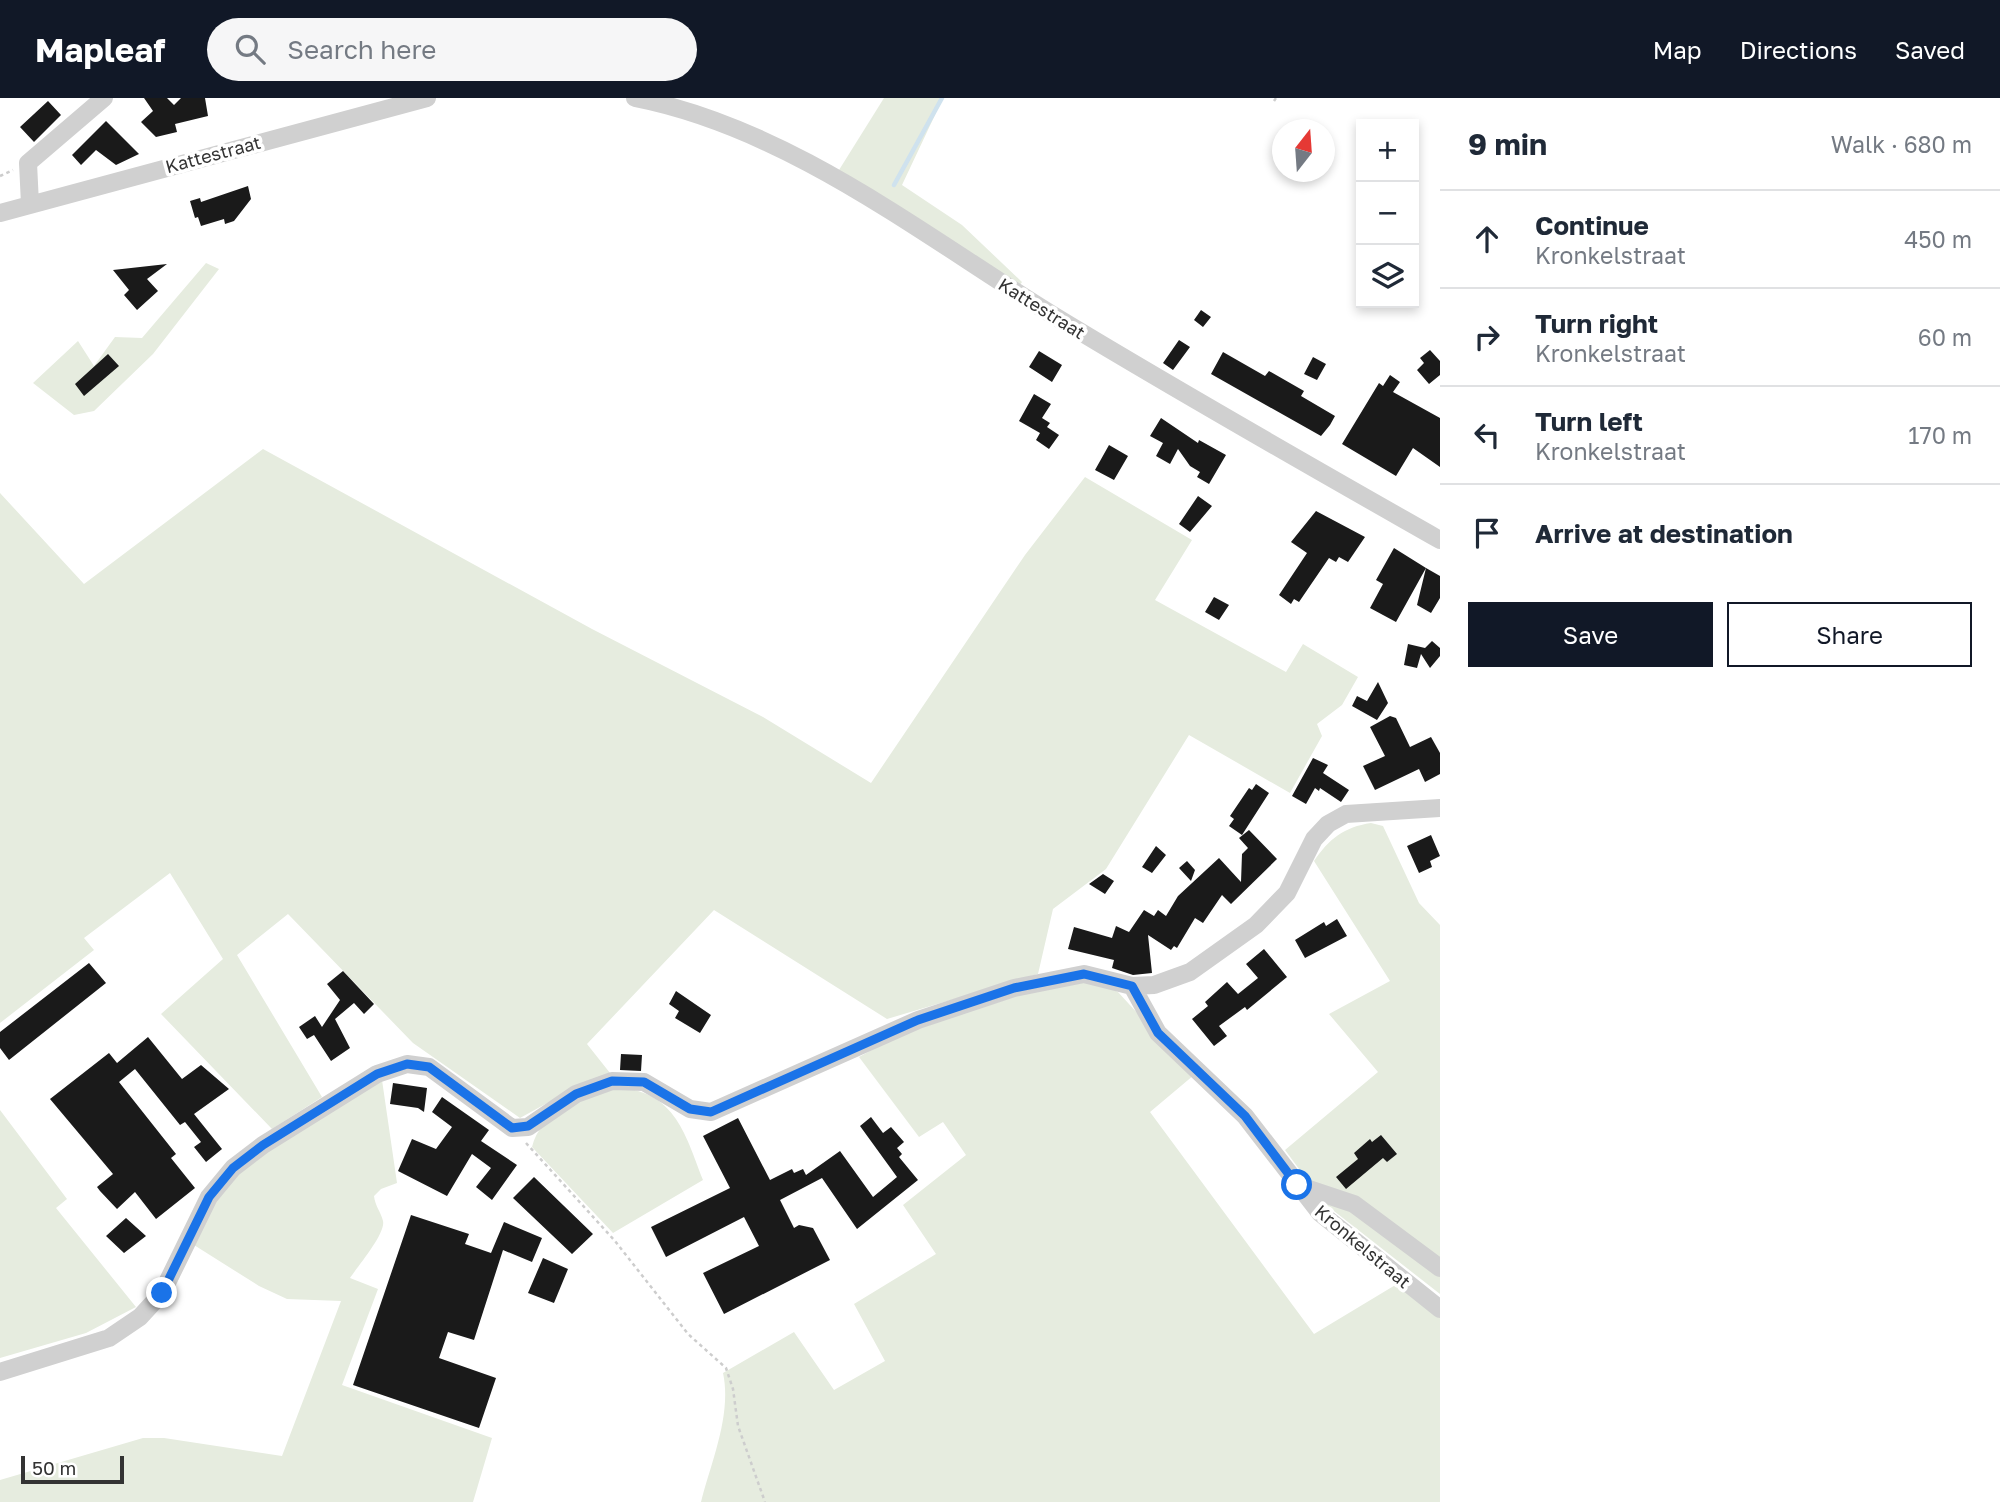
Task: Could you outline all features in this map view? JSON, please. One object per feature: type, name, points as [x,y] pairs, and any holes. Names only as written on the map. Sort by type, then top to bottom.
[{"type":"street","points":[[30,204],[29,163],[104,98]]},
{"type":"street","name":"Kattestraat","points":[[0,213],[427,98]]},
{"type":"street","name":"Kattestraat","points":[[635,98],[665,104],[781,148],[1167,383],[1440,540]]},
{"type":"street","points":[[0,1372],[109,1338],[140,1317],[162,1293],[209,1197],[233,1168],[263,1145],[377,1074],[407,1064],[429,1067],[512,1128],[528,1126],[576,1094],[612,1081],[644,1082],[690,1109],[711,1112],[918,1020],[1014,988],[1084,974],[1132,986],[1154,985],[1190,972],[1256,925],[1287,893],[1314,839],[1328,824],[1346,814],[1440,808]]},
{"type":"street","name":"Kronkelstraat","points":[[1132,986],[1158,1033],[1231,1101],[1320,1213],[1440,1309]]},
{"type":"street","points":[[1297,1185],[1354,1204],[1440,1268]]},
{"type":"path","points":[[519,1127],[527,1143],[615,1241],[688,1334],[726,1368],[733,1389],[738,1426],[765,1502]]},
{"type":"shaded area","points":[[884,98],[943,98],[902,185],[962,225],[1022,282],[1020,285],[839,170]]},
{"type":"shaded area","points":[[206,263],[219,269],[153,354],[94,411],[74,415],[33,383],[78,341],[94,366],[115,337],[142,338]]},
{"type":"shaded area","points":[[263,449],[592,629],[763,717],[871,783],[1025,555],[1085,477],[1192,540],[1155,600],[1286,672],[1303,644],[1358,677],[1342,705],[1317,724],[1322,736],[1290,793],[1189,735],[1106,869],[1053,909],[1038,974],[887,1019],[714,910],[587,1044],[610,1073],[578,1086],[520,1118],[413,1043],[288,914],[237,955],[322,1097],[272,1129],[161,1014],[223,959],[170,873],[84,938],[94,950],[0,1023],[0,493],[84,584]]},
{"type":"shaded area","points":[[1371,823],[1383,826],[1419,903],[1440,925],[1440,1294],[1325,1204],[1285,1150],[1378,1072],[1329,1014],[1390,981],[1314,861],[1338,835]]},
{"type":"shaded area","points":[[1072,980],[1106,986],[1118,992],[1194,1075],[1150,1112],[1314,1334],[1397,1284],[1440,1315],[1440,1502],[701,1502],[723,1422],[723,1373],[794,1332],[834,1390],[885,1361],[854,1304],[936,1254],[903,1205],[966,1155],[943,1122],[919,1137],[859,1057],[909,1031],[962,1010]]},
{"type":"shaded area","points":[[382,1080],[397,1183],[381,1189],[374,1196],[383,1226],[376,1241],[350,1278],[378,1289],[342,1385],[492,1438],[473,1502],[0,1502],[0,1480],[143,1438],[164,1438],[282,1456],[341,1301],[287,1299],[259,1286],[194,1245],[217,1197],[228,1183],[261,1153]]},
{"type":"shaded area","points":[[613,1087],[650,1096],[674,1116],[690,1145],[703,1180],[613,1233],[532,1147],[544,1124],[553,1115],[576,1101]]},
{"type":"shaded area","points":[[0,1110],[67,1199],[56,1208],[136,1307],[86,1333],[0,1358]]},
{"type":"building","points":[[144,98],[167,98],[174,105],[181,98],[205,98],[208,116],[175,124],[177,132],[156,137],[141,122],[153,111]]},
{"type":"building","points":[[48,101],[61,115],[34,142],[20,127]]},
{"type":"building","points":[[106,121],[139,154],[116,165],[96,150],[81,165],[72,155]]},
{"type":"building","points":[[248,186],[251,199],[234,221],[225,224],[224,219],[201,226],[198,217],[195,218],[190,201],[200,198],[201,202]]},
{"type":"building","points":[[167,264],[147,279],[158,291],[137,310],[124,295],[129,290],[113,270]]},
{"type":"building","points":[[1201,310],[1211,317],[1203,327],[1194,320]]},
{"type":"building","points":[[1179,340],[1190,347],[1173,370],[1163,363]]},
{"type":"building","points":[[1430,350],[1440,361],[1440,375],[1429,384],[1417,370],[1424,363],[1420,358]]},
{"type":"building","points":[[1039,351],[1062,365],[1052,382],[1029,367]]},
{"type":"building","points":[[1223,352],[1265,376],[1269,371],[1304,391],[1301,396],[1335,416],[1330,425],[1321,436],[1211,374]]},
{"type":"building","points":[[108,354],[119,366],[84,396],[75,384]]},
{"type":"building","points":[[1313,357],[1326,364],[1317,380],[1304,374]]},
{"type":"building","points":[[1390,375],[1400,382],[1393,392],[1440,418],[1440,467],[1413,448],[1396,476],[1342,444],[1379,383],[1383,386]]},
{"type":"building","points":[[1034,394],[1051,404],[1042,418],[1050,423],[1047,427],[1059,435],[1049,449],[1036,440],[1040,433],[1019,421]]},
{"type":"building","points":[[1161,418],[1198,443],[1199,440],[1226,455],[1209,484],[1197,477],[1200,472],[1190,466],[1178,449],[1170,464],[1156,456],[1163,443],[1150,436]]},
{"type":"building","points":[[1109,445],[1128,456],[1114,480],[1095,470]]},
{"type":"building","points":[[1198,496],[1212,506],[1190,532],[1179,524]]},
{"type":"building","points":[[1316,511],[1365,537],[1348,562],[1339,557],[1336,562],[1329,558],[1299,602],[1294,599],[1291,604],[1279,595],[1307,553],[1291,542]]},
{"type":"building","points":[[1394,548],[1426,568],[1396,622],[1370,608],[1383,584],[1376,580]]},
{"type":"building","points":[[1426,568],[1440,576],[1440,598],[1431,613],[1417,605]]},
{"type":"building","points":[[1214,597],[1229,605],[1219,620],[1205,612]]},
{"type":"building","points":[[1432,641],[1440,648],[1440,656],[1430,668],[1421,654],[1417,668],[1404,665],[1408,644],[1425,648]]},
{"type":"building","points":[[1378,682],[1388,703],[1377,720],[1352,706],[1357,696],[1367,701]]},
{"type":"building","points":[[1390,716],[1396,718],[1410,747],[1431,737],[1440,753],[1440,774],[1425,782],[1419,769],[1375,790],[1363,766],[1385,756],[1370,727]]},
{"type":"building","points":[[1313,758],[1328,765],[1323,773],[1349,790],[1341,802],[1320,788],[1319,791],[1315,788],[1306,804],[1292,796]]},
{"type":"building","points":[[1256,784],[1269,793],[1242,835],[1229,826],[1234,819],[1230,816],[1249,788],[1252,790]]},
{"type":"building","points":[[1249,830],[1277,859],[1231,904],[1222,895],[1203,923],[1195,918],[1177,948],[1174,946],[1171,950],[1148,935],[1152,973],[1133,975],[1112,968],[1114,960],[1068,949],[1074,927],[1112,938],[1116,926],[1129,932],[1144,910],[1154,916],[1158,910],[1166,916],[1178,896],[1219,858],[1241,882],[1242,854],[1248,848],[1239,838]]},
{"type":"building","points":[[1431,835],[1440,856],[1430,861],[1432,867],[1419,873],[1407,846]]},
{"type":"building","points":[[1156,846],[1166,855],[1152,873],[1142,867]]},
{"type":"building","points":[[1187,861],[1195,870],[1191,881],[1179,868]]},
{"type":"building","points":[[1103,874],[1114,881],[1105,894],[1089,884]]},
{"type":"building","points":[[1337,919],[1347,936],[1305,958],[1295,940],[1324,922],[1326,926]]},
{"type":"building","points":[[1264,949],[1287,977],[1247,1010],[1245,1007],[1219,1026],[1227,1036],[1214,1046],[1192,1019],[1208,1006],[1205,1002],[1227,982],[1238,994],[1258,978],[1246,964]]},
{"type":"building","points":[[89,963],[106,983],[9,1060],[0,1048],[0,1032]]},
{"type":"building","points":[[343,971],[374,1004],[364,1014],[354,1003],[335,1019],[350,1048],[331,1061],[314,1035],[307,1039],[299,1027],[315,1016],[322,1027],[340,1000],[327,984]]},
{"type":"building","points":[[676,991],[711,1015],[700,1033],[675,1018],[679,1011],[669,1004]]},
{"type":"building","points":[[148,1037],[182,1079],[201,1065],[229,1089],[194,1114],[222,1149],[206,1162],[194,1147],[201,1142],[185,1122],[180,1125],[135,1069],[119,1082],[176,1154],[171,1158],[195,1188],[156,1219],[135,1192],[117,1209],[100,1191],[97,1187],[113,1174],[50,1099],[109,1053],[117,1063]]},
{"type":"building","points":[[621,1054],[642,1055],[641,1071],[620,1070]]},
{"type":"building","points":[[393,1083],[427,1088],[424,1112],[418,1108],[390,1104]]},
{"type":"building","points":[[442,1097],[489,1130],[481,1141],[517,1165],[492,1200],[476,1187],[491,1168],[472,1154],[447,1196],[398,1171],[412,1139],[436,1149],[452,1127],[432,1112]]},
{"type":"building","points":[[871,1117],[883,1133],[891,1127],[904,1142],[897,1148],[902,1154],[899,1157],[918,1180],[857,1229],[822,1178],[780,1200],[794,1228],[799,1225],[813,1228],[830,1260],[724,1314],[703,1273],[759,1246],[744,1217],[666,1257],[651,1227],[730,1188],[703,1136],[738,1118],[770,1180],[792,1169],[794,1173],[803,1169],[806,1175],[840,1151],[873,1197],[897,1177],[860,1126]]},
{"type":"building","points":[[1381,1135],[1397,1154],[1387,1162],[1383,1158],[1346,1189],[1336,1177],[1358,1159],[1354,1153],[1370,1139],[1372,1142]]},
{"type":"building","points":[[534,1177],[593,1234],[572,1254],[513,1198]]},
{"type":"building","points":[[411,1215],[469,1234],[465,1244],[491,1253],[504,1222],[542,1238],[532,1262],[503,1250],[474,1340],[448,1332],[439,1358],[496,1378],[479,1428],[353,1385]]},
{"type":"building","points":[[126,1218],[146,1236],[124,1253],[106,1236]]},
{"type":"building","points":[[543,1258],[568,1269],[554,1303],[528,1293]]},
{"type":"waterway","points":[[894,185],[942,98]]},
{"type":"route","points":[[162,1293],[209,1197],[233,1168],[263,1145],[377,1074],[407,1064],[429,1067],[512,1128],[528,1126],[576,1094],[612,1081],[644,1082],[690,1109],[711,1112],[918,1020],[1014,988],[1084,974],[1132,986],[1158,1033],[1224,1093],[1245,1116],[1297,1185]]}]
